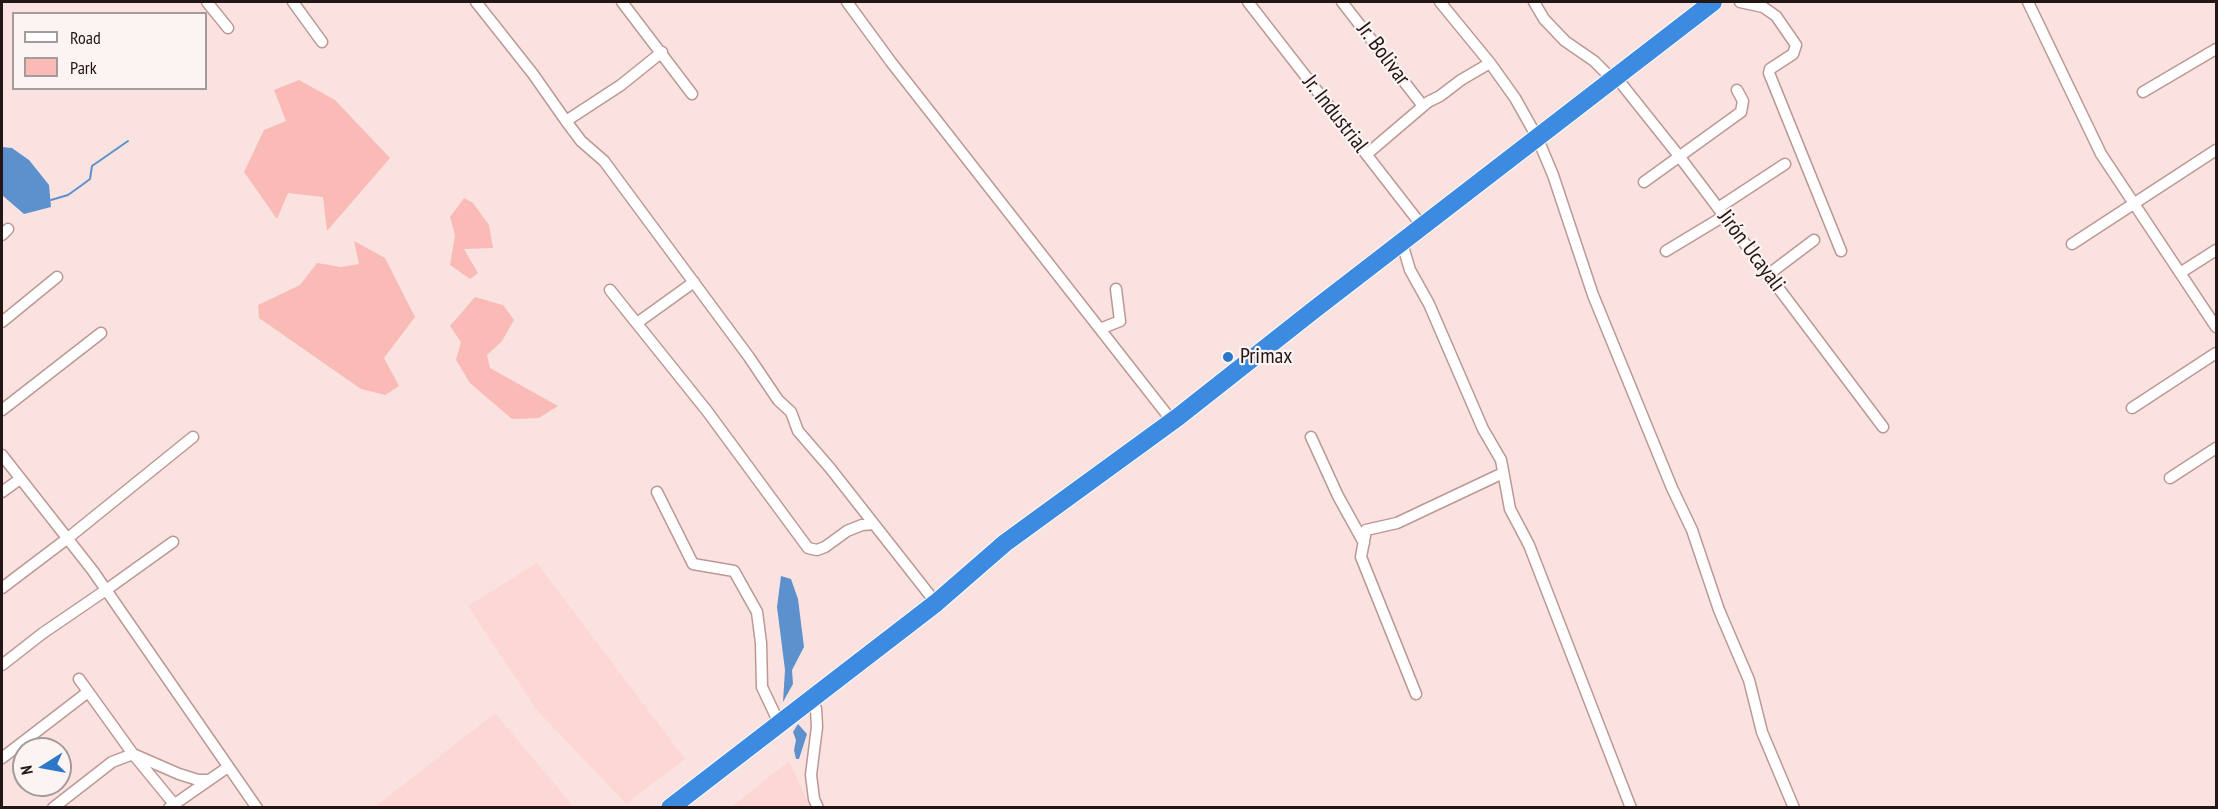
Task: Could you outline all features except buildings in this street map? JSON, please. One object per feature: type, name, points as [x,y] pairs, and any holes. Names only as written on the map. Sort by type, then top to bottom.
[{"type":"highway","points":[[670,807],[936,603],[1019,532],[1172,421],[1713,2]]},
{"type":"street","points":[[207,2],[228,28]]},
{"type":"street","points":[[292,2],[322,42]]},
{"type":"street","points":[[476,2],[533,74],[581,141],[604,162],[760,372],[778,400],[791,412],[798,431],[830,468],[936,603]]},
{"type":"street","points":[[622,2],[693,94]]},
{"type":"street","points":[[847,2],[891,63],[1172,421]]},
{"type":"street","name":"Jr. Industrial","points":[[1248,2],[1422,226]]},
{"type":"street","name":"Jr. Bolivar","points":[[1342,2],[1423,106]]},
{"type":"street","points":[[1440,2],[1490,63],[1515,98],[1537,137],[1553,175],[1593,294],[1654,446],[1692,530],[1719,610],[1749,680],[1762,732],[1794,807]]},
{"type":"street","name":"Jirón Ucayali","points":[[1534,2],[1544,19],[1565,41],[1614,78],[1679,156],[1883,427]]},
{"type":"street","points":[[1740,2],[1763,7],[1776,16],[1796,45],[1793,54],[1770,69],[1769,73],[1841,251]]},
{"type":"street","points":[[2028,2],[2101,154],[2217,327]]},
{"type":"street","points":[[2143,92],[2217,49]]},
{"type":"street","points":[[566,121],[621,85],[662,52]]},
{"type":"street","points":[[1367,154],[1423,106],[1490,63]]},
{"type":"street","points":[[1644,182],[1741,112],[1743,100],[1737,90]]},
{"type":"street","points":[[2073,244],[2217,150]]},
{"type":"street","points":[[1666,251],[1785,164]]},
{"type":"street","points":[[1769,274],[1814,240]]},
{"type":"street","points":[[1402,243],[1410,270],[1429,304],[1483,429],[1501,459],[1510,509],[1529,545],[1631,807]]},
{"type":"street","points":[[2180,273],[2217,250]]},
{"type":"street","points":[[2,322],[57,277]]},
{"type":"street","points":[[637,323],[694,282]]},
{"type":"street","points":[[1100,329],[1121,322],[1116,289]]},
{"type":"street","points":[[610,290],[748,466],[808,548],[817,550],[847,531],[862,525],[874,524]]},
{"type":"street","points":[[2,410],[101,333]]},
{"type":"street","points":[[2132,408],[2217,353]]},
{"type":"street","points":[[2,588],[194,437]]},
{"type":"street","points":[[1311,437],[1338,496],[1364,543]]},
{"type":"street","points":[[2170,478],[2217,448]]},
{"type":"street","points":[[2,455],[106,590],[257,807]]},
{"type":"street","points":[[1416,694],[1361,557],[1366,530],[1397,523],[1503,473]]},
{"type":"street","points":[[2,492],[20,479]]},
{"type":"street","points":[[657,492],[693,564],[734,571],[757,612],[761,644],[762,687],[779,723]]},
{"type":"street","points":[[2,665],[43,633],[173,542]]},
{"type":"street","points":[[79,679],[171,806],[228,767]]},
{"type":"street","points":[[2,758],[88,692]]},
{"type":"street","points":[[811,699],[816,709],[817,727],[811,775],[814,799],[818,807]]},
{"type":"street","points":[[53,807],[112,762],[133,754],[179,774],[208,780]]},
{"type":"shaded area","points":[[537,563],[685,759],[626,804],[536,709],[468,606]]},
{"type":"shaded area","points":[[495,713],[574,807],[375,807]]},
{"type":"shaded area","points":[[789,761],[810,807],[731,807]]},
{"type":"green space","points":[[299,80],[335,100],[390,158],[327,231],[323,197],[288,193],[277,219],[244,172],[264,130],[286,121],[274,90]]},
{"type":"green space","points":[[464,198],[473,203],[489,225],[493,248],[464,249],[478,273],[470,279],[450,265],[455,235],[450,217]]},
{"type":"green space","points":[[354,241],[385,258],[415,317],[384,358],[399,386],[385,395],[361,389],[259,318],[258,305],[300,285],[317,263],[341,267],[359,264]]},
{"type":"green space","points":[[475,297],[503,305],[514,320],[502,341],[487,355],[490,368],[558,406],[539,418],[512,419],[470,383],[456,360],[461,342],[450,326]]},
{"type":"water","points":[[2,147],[12,148],[29,160],[49,185],[51,207],[24,214],[2,195]]},
{"type":"water","points":[[781,576],[791,579],[798,599],[804,647],[792,670],[793,684],[783,702],[785,670],[777,607]]},
{"type":"water","points":[[798,724],[807,734],[799,759],[796,759],[794,750],[796,740],[793,732]]},
{"type":"waterway","points":[[51,200],[68,195],[90,179],[92,166],[128,141]]},
{"type":"place","name":"Primax","points":[[1228,357]]}]
